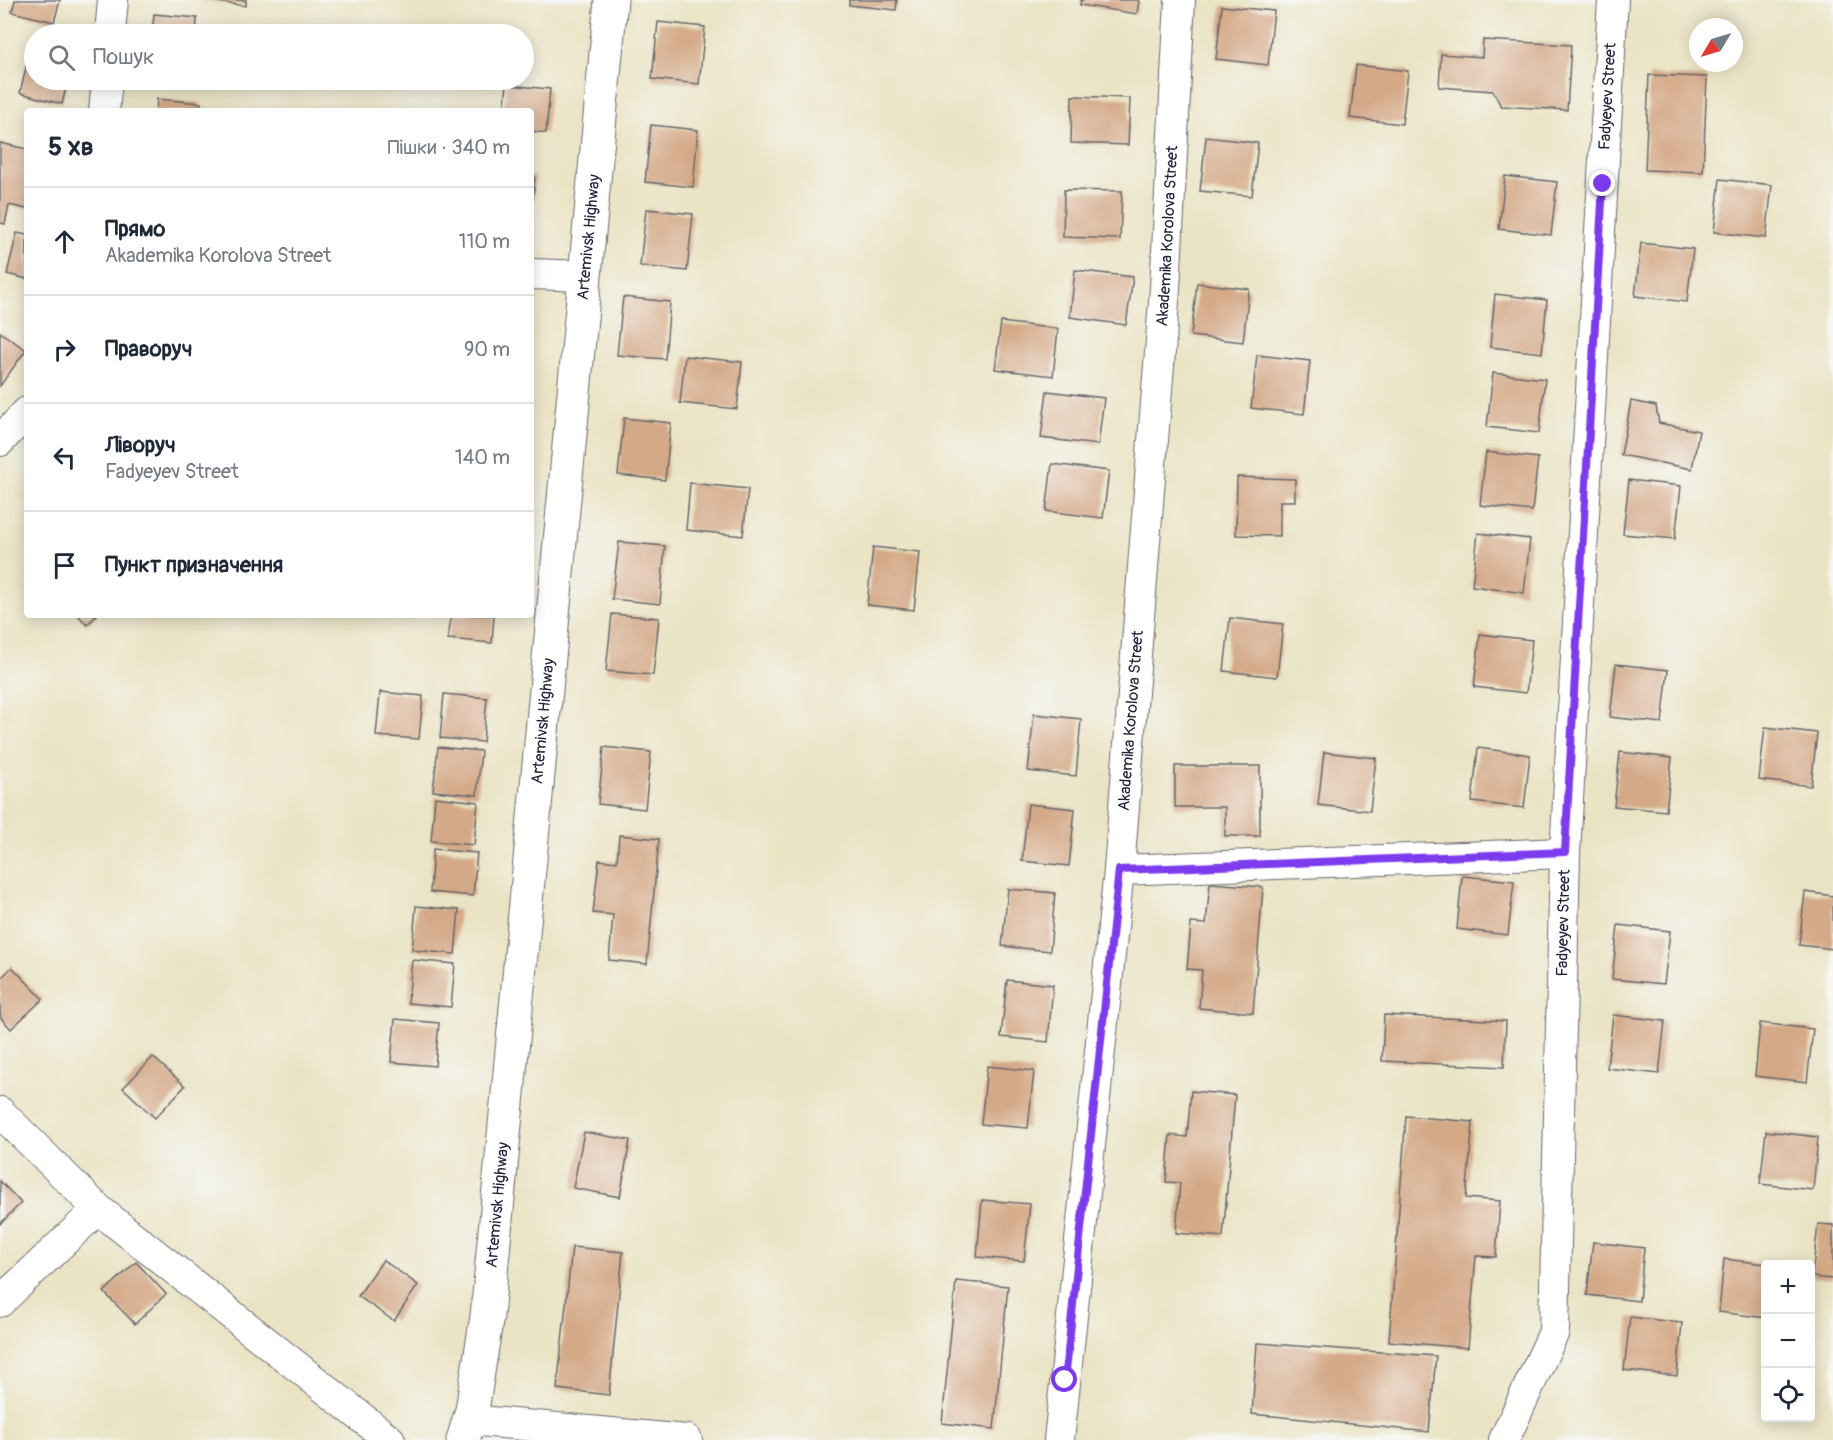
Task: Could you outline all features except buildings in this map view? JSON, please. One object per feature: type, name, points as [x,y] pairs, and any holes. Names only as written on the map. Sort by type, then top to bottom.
[{"type":"main road","name":"Artemivsk Highway","points":[[466,1430],[487,1316],[611,0]]},
{"type":"street","points":[[111,24],[113,0]]},
{"type":"street","name":"Akademika Korolova Street","points":[[1059,1440],[1119,870],[1165,289],[1180,0]]},
{"type":"street","name":"Fadyeyev Street","points":[[1504,1440],[1554,1332],[1565,852],[1613,0]]},
{"type":"street","points":[[104,108],[106,90]]},
{"type":"street","points":[[534,274],[586,276]]},
{"type":"street","points":[[0,441],[24,415]]},
{"type":"street","points":[[1119,870],[1565,852]]},
{"type":"street","points":[[0,1112],[98,1209],[390,1440]]},
{"type":"street","points":[[0,1302],[98,1209]]},
{"type":"street","points":[[466,1430],[687,1440]]},
{"type":"route","points":[[1065,1380],[1119,870],[1565,852],[1603,184]]}]
